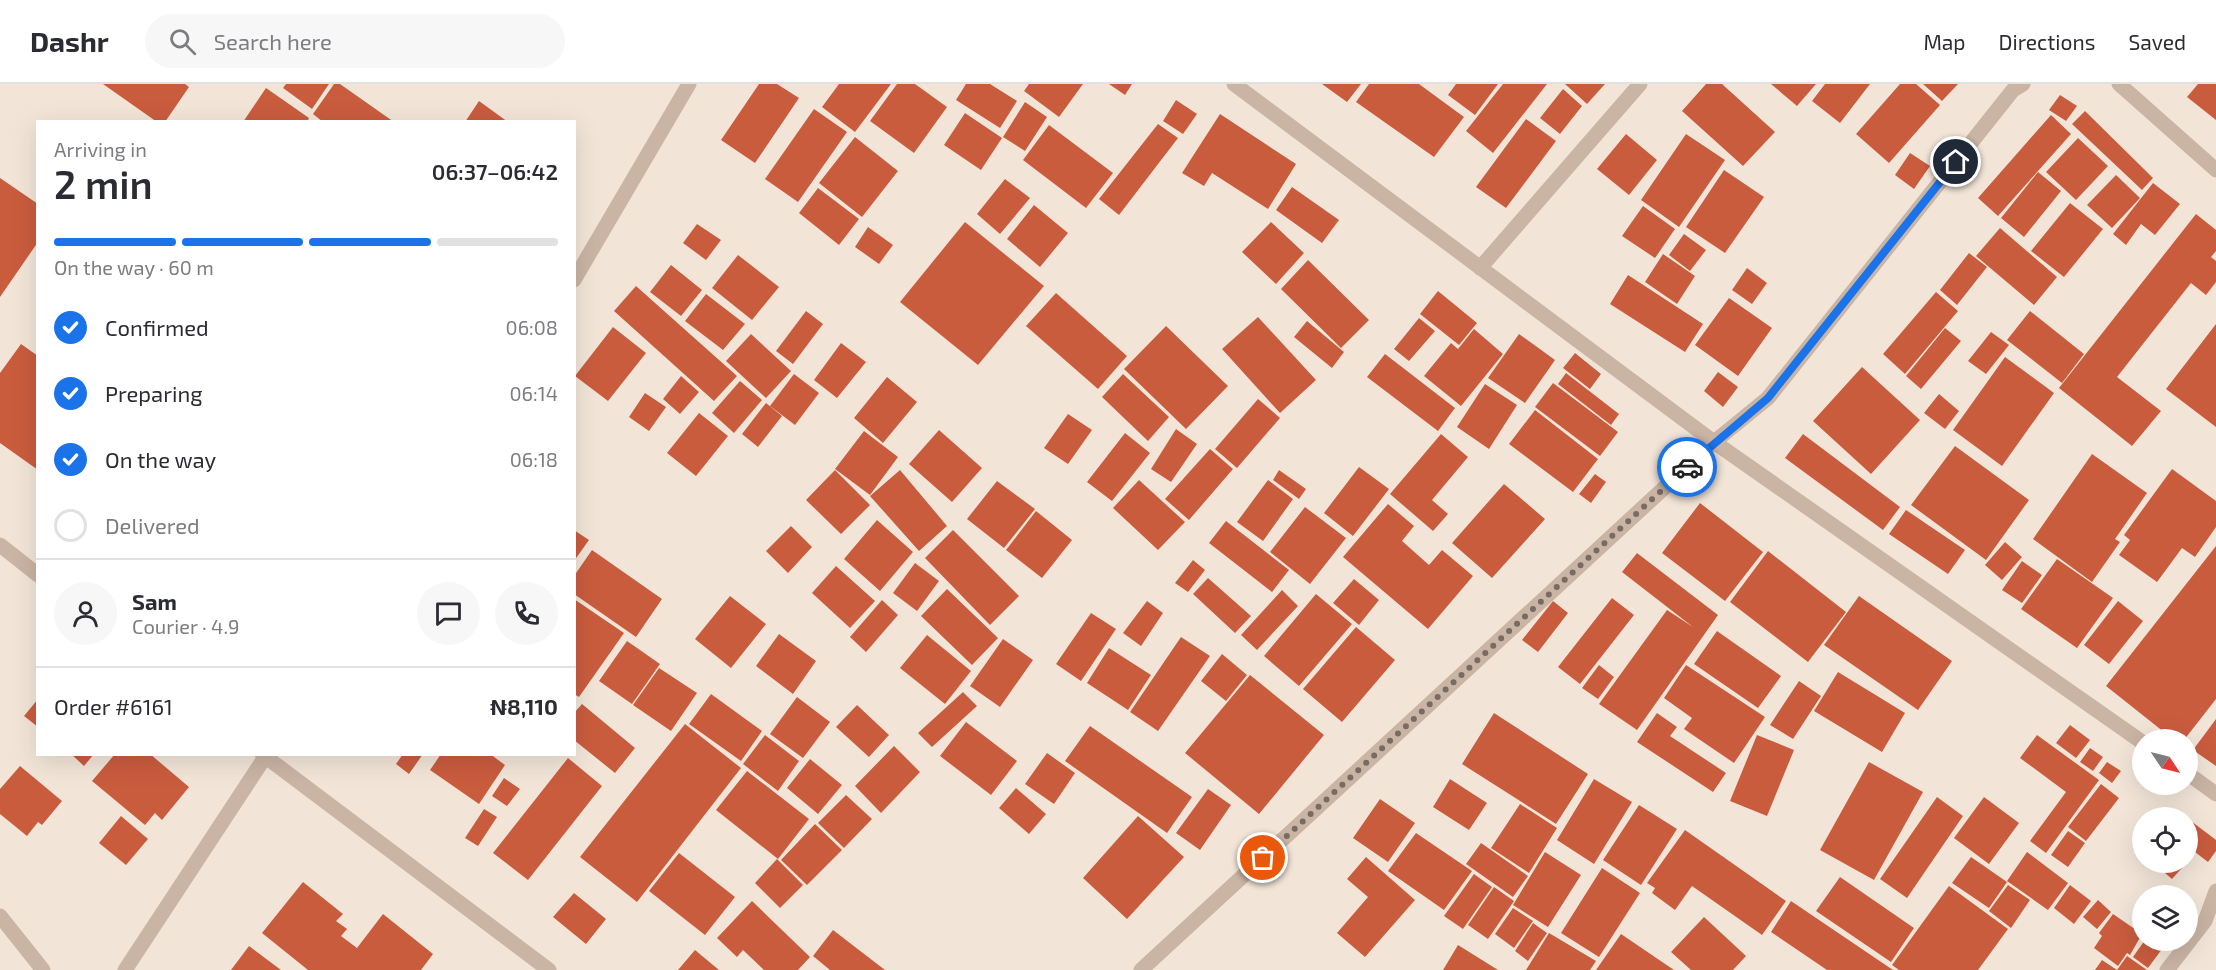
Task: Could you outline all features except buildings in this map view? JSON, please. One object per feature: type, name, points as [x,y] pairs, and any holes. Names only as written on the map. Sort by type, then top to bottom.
[{"type":"street","points":[[576,277],[689,84]]},
{"type":"street","points":[[1234,84],[1714,442],[2132,735]]},
{"type":"street","points":[[1480,268],[1640,84]]},
{"type":"street","points":[[1141,970],[1714,442],[1768,398],[2013,90],[2023,84]]},
{"type":"street","points":[[2119,84],[2216,170]]},
{"type":"street","points":[[0,545],[36,573]]},
{"type":"street","points":[[125,970],[264,756]]},
{"type":"street","points":[[266,756],[549,970]]},
{"type":"street","points":[[2198,781],[2216,794]]},
{"type":"street","points":[[2167,970],[2205,921],[2216,891]]},
{"type":"street","points":[[0,916],[43,970]]},
{"type":"way so far","points":[[1263,858],[1687,467]]},
{"type":"route","points":[[1687,467],[1768,398],[1956,162]]}]
